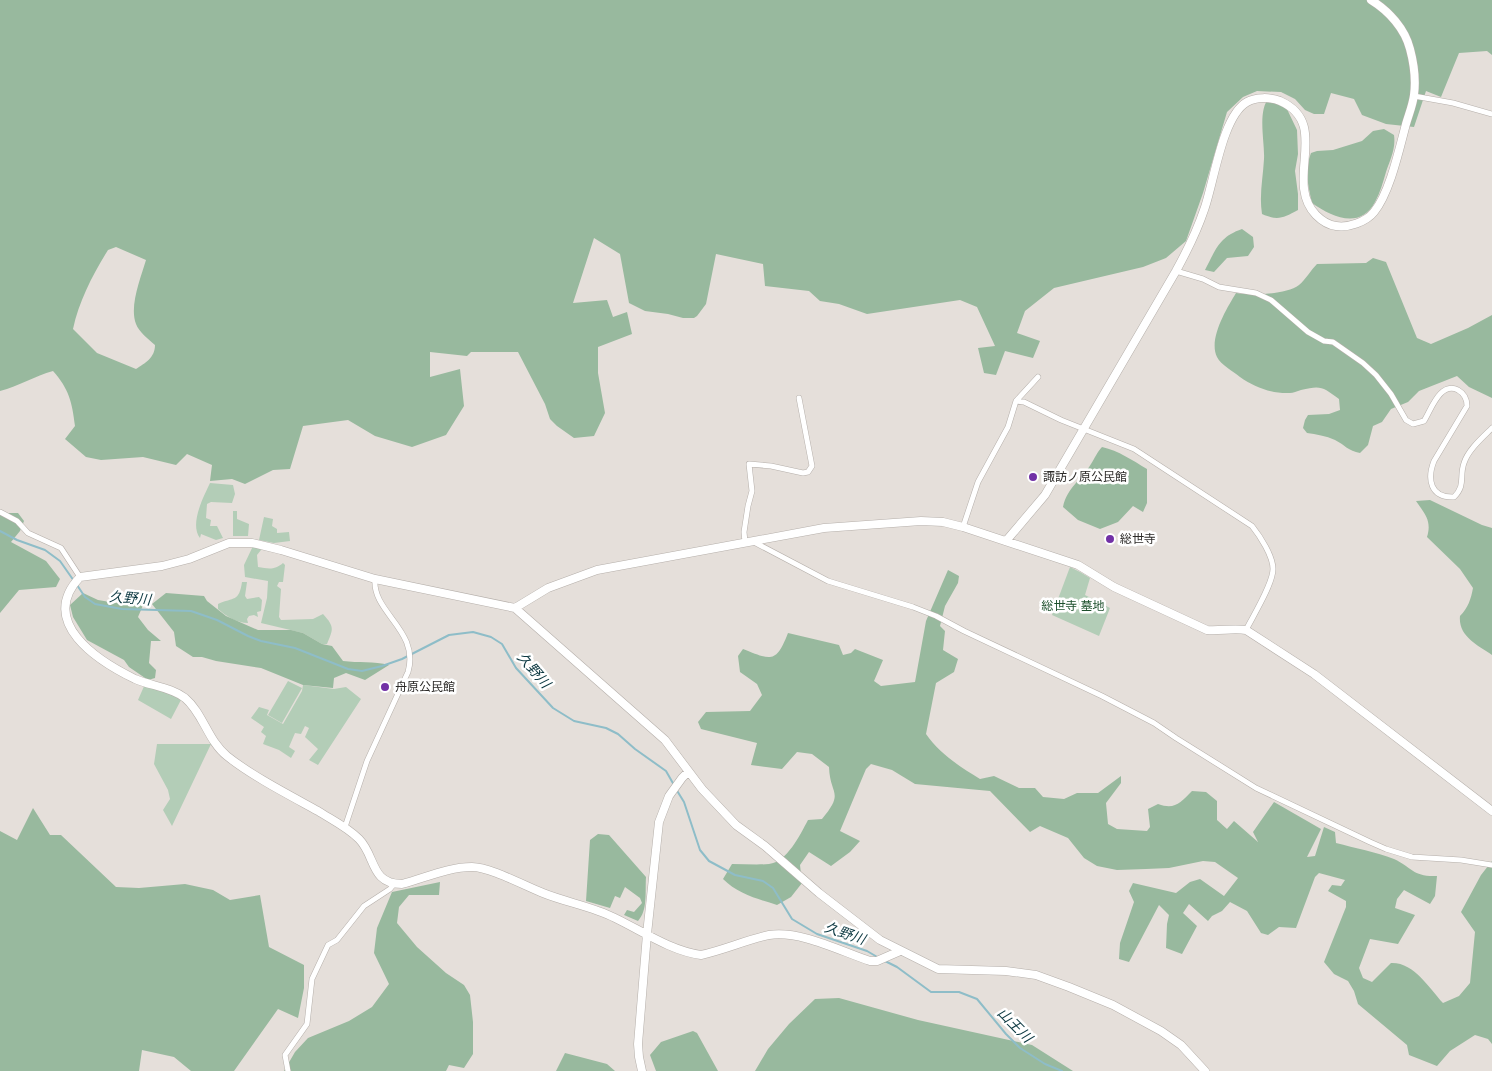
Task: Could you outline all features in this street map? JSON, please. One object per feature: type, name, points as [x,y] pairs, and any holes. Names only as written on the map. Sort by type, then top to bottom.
[{"type":"street","points":[[1006,541],[1045,495],[1176,271],[1205,209],[1227,128],[1241,107],[1254,100],[1273,99],[1286,105],[1298,115],[1305,127],[1306,136],[1303,186],[1311,209],[1326,223],[1344,226],[1367,218],[1373,213],[1384,196],[1400,145],[1414,96],[1415,76],[1407,40],[1391,16],[1371,0]]},
{"type":"street","points":[[1414,96],[1453,103],[1492,114]]},
{"type":"street","points":[[1176,271],[1203,279],[1219,288],[1256,293],[1271,300],[1308,332],[1324,341],[1333,342],[1363,363],[1376,375],[1391,394],[1406,420],[1413,424],[1424,421],[1443,390],[1449,388],[1464,394],[1467,406],[1431,470],[1431,484],[1439,494],[1448,498],[1454,497],[1458,493],[1462,484],[1463,464],[1471,450],[1492,428]]},
{"type":"street","points":[[963,527],[978,482],[1008,427],[1016,401],[1038,377]]},
{"type":"street","points":[[799,398],[812,466],[808,472],[804,473],[771,466],[749,464],[752,490],[744,532],[749,541],[828,581],[926,612],[1102,696],[1154,723],[1256,788],[1386,849],[1412,856],[1461,860],[1492,865]]},
{"type":"street","points":[[1016,401],[1024,402],[1061,420],[1134,449],[1252,526],[1260,536],[1273,570],[1269,584],[1246,630]]},
{"type":"street","points":[[0,512],[17,521],[28,533],[61,548],[80,577]]},
{"type":"street","points":[[516,608],[548,588],[598,570],[824,528],[874,523],[943,522],[1078,565],[1114,587],[1207,630],[1246,630],[1314,674],[1492,811]]},
{"type":"street","points":[[900,951],[877,961],[870,961],[790,934],[770,935],[702,955],[692,954],[611,916],[542,893],[498,874],[475,867],[455,868],[402,884],[394,884],[384,880],[377,873],[360,840],[345,827],[226,755],[186,698],[137,680],[111,666],[86,648],[76,638],[66,615],[66,601],[71,587],[80,577],[162,566],[189,559],[235,542],[252,543],[281,550],[375,579],[516,608],[665,740],[688,772],[718,808],[736,825],[765,846],[819,894],[864,930],[900,951],[938,969],[1006,971],[1036,975],[1070,987],[1113,1005],[1161,1031],[1180,1045],[1205,1071]]},
{"type":"street","points":[[345,827],[367,762],[408,672],[411,661],[408,645],[378,598],[374,588],[375,579]]},
{"type":"street","points":[[642,1071],[638,1044],[659,822],[669,796],[688,772]]},
{"type":"street","points":[[288,1071],[285,1055],[307,1024],[312,979],[328,944],[337,940],[364,906],[390,889],[394,884]]},
{"type":"green space","points":[[0,0],[1492,0],[1492,55],[1487,51],[1459,53],[1441,97],[1426,91],[1414,127],[1386,124],[1362,115],[1354,99],[1331,93],[1324,114],[1314,114],[1305,110],[1295,99],[1281,92],[1257,91],[1243,97],[1227,112],[1203,193],[1186,241],[1166,258],[1143,267],[1054,288],[1025,311],[1017,333],[1040,341],[1033,358],[1005,351],[996,375],[984,373],[978,348],[995,346],[977,307],[960,300],[867,314],[839,304],[820,301],[809,291],[765,286],[763,264],[716,254],[706,304],[694,318],[683,318],[645,311],[629,303],[620,254],[594,238],[573,303],[607,300],[613,317],[627,312],[632,334],[598,347],[598,373],[605,413],[594,436],[574,438],[550,419],[545,404],[518,352],[471,352],[467,356],[430,352],[430,377],[460,369],[464,406],[446,435],[412,447],[375,436],[348,420],[303,426],[290,469],[273,470],[245,484],[232,479],[210,481],[212,465],[187,454],[176,465],[143,457],[101,460],[86,457],[65,439],[75,426],[73,410],[66,390],[53,371],[0,391]],"holes":[[[116,247],[146,260],[136,292],[134,317],[139,330],[155,345],[155,350],[151,357],[136,369],[97,353],[73,329],[87,288],[108,250]]]},
{"type":"green space","points":[[1269,98],[1286,107],[1297,130],[1298,154],[1295,171],[1298,210],[1280,218],[1262,214],[1261,207],[1264,159],[1262,119],[1265,104]]},
{"type":"green space","points":[[1384,129],[1394,135],[1393,150],[1378,195],[1369,211],[1362,216],[1345,218],[1328,213],[1312,203],[1307,172],[1311,153],[1333,150],[1362,141],[1373,131]]},
{"type":"green space","points":[[1242,229],[1253,237],[1254,247],[1248,256],[1227,258],[1214,272],[1205,270],[1215,250],[1223,240]]},
{"type":"green space","points":[[1373,258],[1386,262],[1417,338],[1431,344],[1492,315],[1492,398],[1469,387],[1457,376],[1419,391],[1408,402],[1391,409],[1382,422],[1373,426],[1368,445],[1360,453],[1332,439],[1307,433],[1303,428],[1308,415],[1329,414],[1340,410],[1339,399],[1318,387],[1283,393],[1257,387],[1221,363],[1215,350],[1215,342],[1220,324],[1236,293],[1260,294],[1286,291],[1299,285],[1317,264],[1366,263]]},
{"type":"green space","points":[[1102,447],[1120,453],[1147,469],[1147,503],[1143,512],[1133,506],[1118,522],[1100,529],[1078,520],[1063,507],[1071,489],[1087,470]]},
{"type":"green space","points":[[210,483],[233,485],[235,494],[232,503],[211,502],[207,504],[206,518],[211,520],[210,526],[217,526],[223,538],[216,540],[201,534],[200,538],[196,525],[204,495]]},
{"type":"green space","points":[[1430,500],[1492,528],[1492,655],[1475,644],[1462,629],[1460,616],[1469,603],[1473,588],[1460,569],[1427,537],[1428,522],[1416,501]]},
{"type":"green space","points":[[233,511],[237,511],[237,519],[249,524],[248,536],[233,536]]},
{"type":"green space","points":[[0,513],[18,513],[24,521],[20,531],[11,542],[46,561],[60,579],[56,587],[19,590],[0,613]]},
{"type":"green space","points":[[264,517],[273,519],[272,526],[277,529],[277,533],[289,532],[290,541],[274,543],[259,540]]},
{"type":"green space","points":[[253,546],[258,546],[261,550],[257,555],[258,567],[272,568],[283,563],[285,565],[283,582],[279,582],[277,586],[281,589],[279,617],[281,620],[313,619],[323,614],[330,622],[332,628],[327,644],[322,644],[303,633],[261,623],[267,598],[268,581],[245,577],[244,565]]},
{"type":"green space","name":"総世寺 墓地","points":[[1070,567],[1090,578],[1085,595],[1110,608],[1099,636],[1052,615]]},
{"type":"green space","points":[[948,570],[959,576],[958,583],[945,606],[940,626],[945,631],[943,650],[958,659],[954,672],[936,683],[926,734],[944,754],[980,779],[994,776],[1019,788],[1035,788],[1043,797],[1064,799],[1077,793],[1098,793],[1121,776],[1121,783],[1106,803],[1108,824],[1117,829],[1147,831],[1150,827],[1148,809],[1158,804],[1173,806],[1192,791],[1206,792],[1217,801],[1217,820],[1227,829],[1234,821],[1258,842],[1253,832],[1274,802],[1321,829],[1307,857],[1315,856],[1324,827],[1335,832],[1336,843],[1394,859],[1423,875],[1437,876],[1435,896],[1430,904],[1404,890],[1397,899],[1395,908],[1415,915],[1398,944],[1370,939],[1359,968],[1363,978],[1372,982],[1391,963],[1407,967],[1420,977],[1443,1003],[1459,996],[1470,983],[1475,932],[1461,912],[1481,875],[1492,861],[1492,1044],[1488,1039],[1475,1035],[1450,1051],[1437,1066],[1409,1055],[1407,1045],[1358,1004],[1354,991],[1348,981],[1334,974],[1324,962],[1346,907],[1346,901],[1328,891],[1332,885],[1341,886],[1345,880],[1319,873],[1315,877],[1296,928],[1279,927],[1268,935],[1261,933],[1247,911],[1230,902],[1222,911],[1212,916],[1208,921],[1189,904],[1183,913],[1197,926],[1182,954],[1166,948],[1169,915],[1159,905],[1129,962],[1119,959],[1120,943],[1134,902],[1129,891],[1133,883],[1176,893],[1190,882],[1200,879],[1224,896],[1238,878],[1215,862],[1203,861],[1169,868],[1117,870],[1097,866],[1084,858],[1068,838],[1040,826],[1030,832],[990,791],[915,784],[892,770],[871,764],[866,769],[840,831],[860,841],[850,852],[831,866],[809,852],[800,865],[802,883],[791,897],[777,905],[735,889],[723,879],[732,864],[769,864],[782,858],[792,847],[808,820],[822,819],[835,798],[829,767],[812,754],[797,752],[782,769],[751,765],[757,743],[701,729],[698,722],[706,712],[750,711],[762,695],[757,684],[740,672],[738,656],[743,649],[760,656],[771,657],[780,650],[788,633],[839,645],[843,655],[851,653],[855,649],[883,660],[874,681],[881,686],[915,682],[926,621]]},
{"type":"green space","points":[[242,582],[247,582],[245,596],[247,599],[259,597],[262,600],[261,611],[257,612],[258,617],[254,615],[249,616],[247,619],[248,623],[232,619],[218,609],[218,604],[237,596]]},
{"type":"green space","points":[[83,593],[98,600],[116,603],[129,599],[144,603],[138,617],[148,630],[161,641],[151,641],[149,663],[156,670],[155,678],[148,680],[129,667],[124,660],[87,640],[73,617],[70,605]]},
{"type":"green space","points":[[166,593],[204,596],[207,601],[226,616],[258,630],[291,630],[303,633],[322,644],[332,646],[343,661],[389,665],[365,680],[346,673],[334,678],[333,688],[303,685],[261,668],[193,657],[176,646],[174,632],[152,604]]},
{"type":"green space","points":[[288,681],[302,688],[282,723],[268,715]]},
{"type":"green space","points":[[145,684],[182,698],[171,719],[138,700]]},
{"type":"green space","points":[[303,685],[334,689],[346,687],[361,699],[318,765],[309,760],[318,749],[305,737],[309,728],[305,726],[301,734],[295,733],[289,747],[295,751],[291,758],[279,750],[263,744],[266,736],[261,732],[264,727],[251,718],[259,707],[269,710],[267,715],[283,724],[302,691]]},
{"type":"green space","points":[[157,744],[211,744],[172,826],[163,810],[170,799],[168,790],[154,764]]},
{"type":"green space","points":[[33,808],[50,835],[61,835],[116,887],[139,888],[185,884],[213,890],[230,900],[260,895],[269,947],[304,965],[304,988],[298,1018],[278,1009],[234,1071],[191,1071],[174,1057],[142,1050],[139,1071],[0,1071],[0,831],[17,840]]},
{"type":"green space","points":[[598,834],[609,835],[646,877],[645,906],[638,921],[624,915],[627,910],[634,912],[642,903],[640,898],[625,887],[620,898],[615,896],[610,908],[586,901],[590,840]]},
{"type":"green space","points":[[440,882],[439,895],[409,895],[399,907],[397,923],[417,947],[446,973],[464,985],[470,995],[473,1022],[473,1054],[464,1068],[449,1065],[446,1071],[284,1071],[295,1052],[308,1038],[349,1021],[372,1007],[389,984],[374,953],[377,928],[392,892]]},
{"type":"green space","points":[[839,998],[918,1020],[1032,1045],[1073,1071],[755,1071],[768,1049],[789,1024],[815,999]]},
{"type":"green space","points":[[693,1031],[697,1033],[718,1071],[656,1071],[650,1055],[661,1042]]},
{"type":"green space","points":[[565,1053],[607,1064],[615,1071],[556,1071]]},
{"type":"waterway","name":"久野川","points":[[0,531],[17,540],[45,550],[60,561],[74,581]]},
{"type":"waterway","name":"久野川","points":[[77,585],[85,597],[95,604],[122,609],[191,611],[217,620],[261,641],[295,648],[348,669],[362,671],[402,659],[449,635],[473,632],[491,637],[502,644],[516,668],[553,708],[574,721],[606,728],[618,734],[635,749],[666,771],[674,785]]},
{"type":"waterway","name":"久野川","points":[[676,789],[684,802],[700,850],[709,861],[735,875],[763,881],[773,888],[792,919],[817,934],[867,951],[879,958]]},
{"type":"waterway","name":"山王川","points":[[883,960],[897,967],[931,992],[959,992],[977,999],[1020,1048],[1045,1064],[1062,1071]]},
{"type":"place","name":"諏訪ノ原公民館","points":[[1033,477]]},
{"type":"place","name":"総世寺","points":[[1110,539]]},
{"type":"place","name":"舟原公民館","points":[[385,687]]}]
